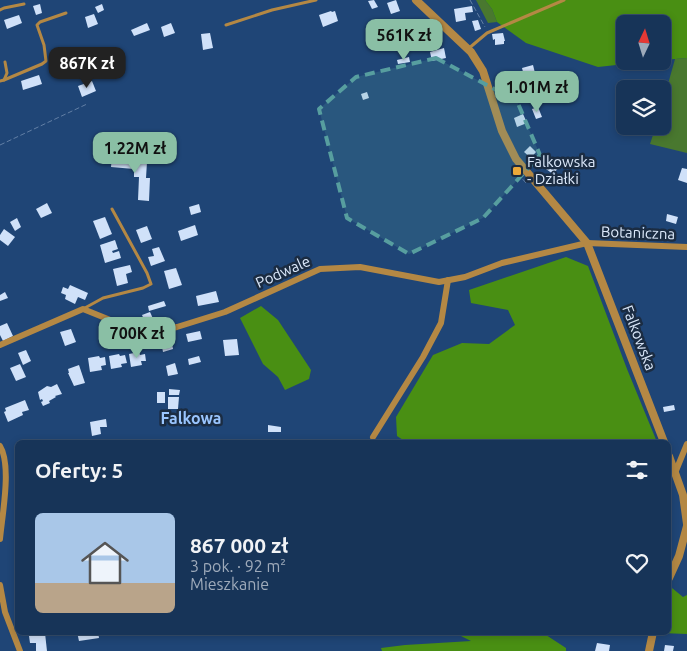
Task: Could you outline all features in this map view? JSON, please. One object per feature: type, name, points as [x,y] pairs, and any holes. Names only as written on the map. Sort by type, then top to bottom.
[{"type":"street","name":"Falkowska","points":[[416,0],[468,49],[483,71],[502,131],[516,159],[587,243],[663,440]]},
{"type":"street","name":"Botaniczna","points":[[587,243],[687,247]]},
{"type":"street","name":"Podwale","points":[[83,309],[134,330],[147,333],[177,327],[225,312],[320,268],[360,267],[439,282],[465,277],[502,263],[587,243]]},
{"type":"street","points":[[373,437],[423,357],[441,321],[448,280]]},
{"type":"street","points":[[0,345],[83,309]]},
{"type":"street","points":[[675,473],[687,444]]},
{"type":"street","points":[[0,446],[3,450],[6,475],[0,540]]},
{"type":"street","points":[[671,462],[683,495],[687,525],[679,556],[671,574]]},
{"type":"street","points":[[0,585],[5,612],[20,651]]},
{"type":"street","points":[[649,651],[652,635]]},
{"type":"lane","points":[[226,25],[272,10],[316,0]]},
{"type":"lane","points":[[468,49],[487,33],[564,0]]},
{"type":"lane","points":[[0,10],[24,4]]},
{"type":"lane","points":[[2,81],[46,61],[44,45],[36,25],[66,13]]},
{"type":"lane","points":[[2,81],[7,73],[5,62]]},
{"type":"lane","points":[[83,309],[103,298],[143,288],[151,284],[112,209]]},
{"type":"path","points":[[470,0],[487,33]]},
{"type":"path","points":[[0,145],[87,104]]},
{"type":"highlighted area","points":[[436,58],[517,101],[540,155],[483,218],[409,254],[347,218],[319,109],[356,77]]},
{"type":"green space","points":[[476,0],[485,0],[492,9],[497,22],[488,23]]},
{"type":"green space","points":[[485,0],[687,0],[687,58],[671,59],[671,15],[616,15],[616,65],[598,67],[526,43],[497,22],[492,9]]},
{"type":"green space","points":[[687,58],[687,153],[650,144],[653,135],[671,135],[671,80],[669,80],[675,59]]},
{"type":"green space","points":[[566,257],[588,266],[656,440],[403,440],[397,436],[396,417],[433,355],[462,343],[489,344],[515,325],[508,310],[471,303],[469,290]]},
{"type":"green space","points":[[261,306],[278,320],[311,370],[309,379],[285,390],[278,377],[263,364],[240,318]]},
{"type":"green space","points":[[672,588],[683,597],[687,595],[687,634],[671,633]]},
{"type":"green space","points":[[459,635],[546,635],[566,648],[566,651],[382,651],[381,648],[471,641]]},
{"type":"building","points":[[374,0],[378,7],[372,9],[368,1]]},
{"type":"building","points":[[396,0],[400,11],[391,14],[387,3]]},
{"type":"building","points":[[40,4],[42,13],[36,15],[33,6]]},
{"type":"building","points":[[102,4],[104,10],[98,13],[95,7]]},
{"type":"building","points":[[472,6],[473,12],[465,13],[466,20],[456,22],[454,9]]},
{"type":"building","points":[[335,11],[338,21],[323,27],[319,15]]},
{"type":"building","points":[[94,14],[98,24],[88,28],[85,17]]},
{"type":"building","points":[[19,15],[22,23],[7,29],[4,20]]},
{"type":"building","points":[[478,20],[481,29],[475,31],[472,21]]},
{"type":"building","points":[[404,21],[408,30],[400,34],[396,25]]},
{"type":"building","points":[[147,23],[150,30],[134,36],[131,30]]},
{"type":"building","points":[[171,23],[175,33],[164,37],[161,27]]},
{"type":"building","points":[[210,33],[213,48],[203,50],[201,34]]},
{"type":"building","points":[[503,33],[504,44],[495,45],[495,39],[493,40],[492,34]]},
{"type":"building","points":[[415,39],[416,46],[408,47],[407,41]]},
{"type":"building","points":[[444,48],[446,58],[432,61],[430,52]]},
{"type":"building","points":[[409,57],[410,62],[398,64],[397,60]]},
{"type":"building","points":[[533,65],[538,85],[527,87],[522,68]]},
{"type":"building","points":[[39,75],[42,84],[23,90],[21,81]]},
{"type":"building","points":[[92,81],[96,91],[82,97],[78,86]]},
{"type":"building","points":[[367,92],[369,98],[363,100],[361,94]]},
{"type":"building","points":[[538,107],[542,117],[536,119],[532,109]]},
{"type":"building","points":[[523,114],[527,123],[517,127],[514,118]]},
{"type":"building","points":[[530,146],[536,152],[531,158],[524,152]]},
{"type":"building","points":[[112,156],[135,157],[135,161],[147,162],[146,178],[150,178],[149,201],[138,200],[139,177],[134,177],[134,169],[111,167]]},
{"type":"building","points":[[553,159],[561,165],[553,174],[546,169]]},
{"type":"building","points":[[682,168],[687,169],[687,183],[678,180]]},
{"type":"building","points":[[47,203],[52,213],[41,218],[36,209]]},
{"type":"building","points":[[199,204],[201,212],[191,215],[189,207]]},
{"type":"building","points":[[667,214],[678,217],[676,224],[666,221]]},
{"type":"building","points":[[105,217],[112,234],[100,239],[93,221]]},
{"type":"building","points":[[17,218],[21,227],[15,231],[10,222]]},
{"type":"building","points":[[195,225],[198,235],[181,241],[178,231]]},
{"type":"building","points":[[147,226],[152,239],[141,243],[136,230]]},
{"type":"building","points":[[4,229],[15,237],[8,246],[0,240],[0,235]]},
{"type":"building","points":[[115,240],[118,249],[112,251],[113,253],[119,251],[121,258],[105,263],[100,245]]},
{"type":"building","points":[[159,247],[165,261],[151,266],[148,257],[154,256],[152,249]]},
{"type":"building","points":[[130,265],[132,272],[126,274],[128,283],[117,286],[113,269]]},
{"type":"building","points":[[176,268],[182,285],[169,289],[164,271]]},
{"type":"building","points":[[70,285],[88,293],[85,300],[78,297],[75,304],[65,299],[66,295],[61,293],[63,287],[68,289]]},
{"type":"building","points":[[216,291],[219,302],[198,306],[196,296]]},
{"type":"building","points":[[5,292],[8,298],[0,301],[0,295]]},
{"type":"building","points":[[164,301],[166,306],[149,311],[148,306]]},
{"type":"building","points":[[150,312],[155,323],[147,327],[142,315]]},
{"type":"building","points":[[7,323],[13,336],[3,341],[0,335],[0,326]]},
{"type":"building","points":[[71,329],[76,342],[65,346],[60,332]]},
{"type":"building","points":[[200,331],[202,339],[188,342],[186,334]]},
{"type":"building","points":[[171,339],[173,349],[163,352],[161,342]]},
{"type":"building","points":[[237,339],[239,355],[225,356],[223,340]]},
{"type":"building","points":[[26,350],[31,361],[23,365],[18,353]]},
{"type":"building","points":[[139,352],[140,355],[145,354],[146,361],[141,361],[142,365],[131,367],[129,354]]},
{"type":"building","points":[[119,354],[120,356],[125,355],[127,363],[121,364],[122,367],[111,369],[109,356]]},
{"type":"building","points":[[99,356],[100,358],[105,357],[106,365],[101,366],[102,370],[90,372],[88,358]]},
{"type":"building","points":[[199,356],[201,362],[189,365],[188,359]]},
{"type":"building","points":[[175,363],[178,374],[168,376],[166,366]]},
{"type":"building","points":[[20,364],[26,377],[16,381],[10,368]]},
{"type":"building","points":[[79,365],[85,383],[74,386],[68,369]]},
{"type":"building","points":[[57,384],[62,394],[55,396],[49,401],[50,403],[43,406],[41,402],[43,401],[42,399],[40,400],[38,392],[47,386],[51,387]]},
{"type":"building","points":[[169,389],[180,390],[179,395],[169,395]]},
{"type":"building","points":[[157,392],[165,392],[165,403],[157,403]]},
{"type":"building","points":[[168,397],[179,397],[178,409],[168,409]]},
{"type":"building","points":[[25,400],[29,410],[22,412],[23,415],[8,422],[4,412],[6,411],[5,408]]},
{"type":"building","points":[[674,405],[675,410],[664,412],[663,407]]},
{"type":"building","points":[[106,419],[107,427],[100,427],[101,434],[92,436],[90,422]]},
{"type":"building","points":[[268,425],[281,427],[281,432],[268,432]]},
{"type":"building","points":[[45,635],[47,651],[36,651],[36,643],[30,643],[29,636]]},
{"type":"building","points":[[78,635],[98,635],[99,638],[79,641]]},
{"type":"building","points":[[597,643],[610,645],[609,651],[595,651]]},
{"type":"building","points":[[665,645],[674,646],[673,651],[664,651]]},
{"type":"place","name":"Falkowska - Działki","points":[[517,171]]},
{"type":"district","name":"Falkowa","points":[[191,418]]}]
